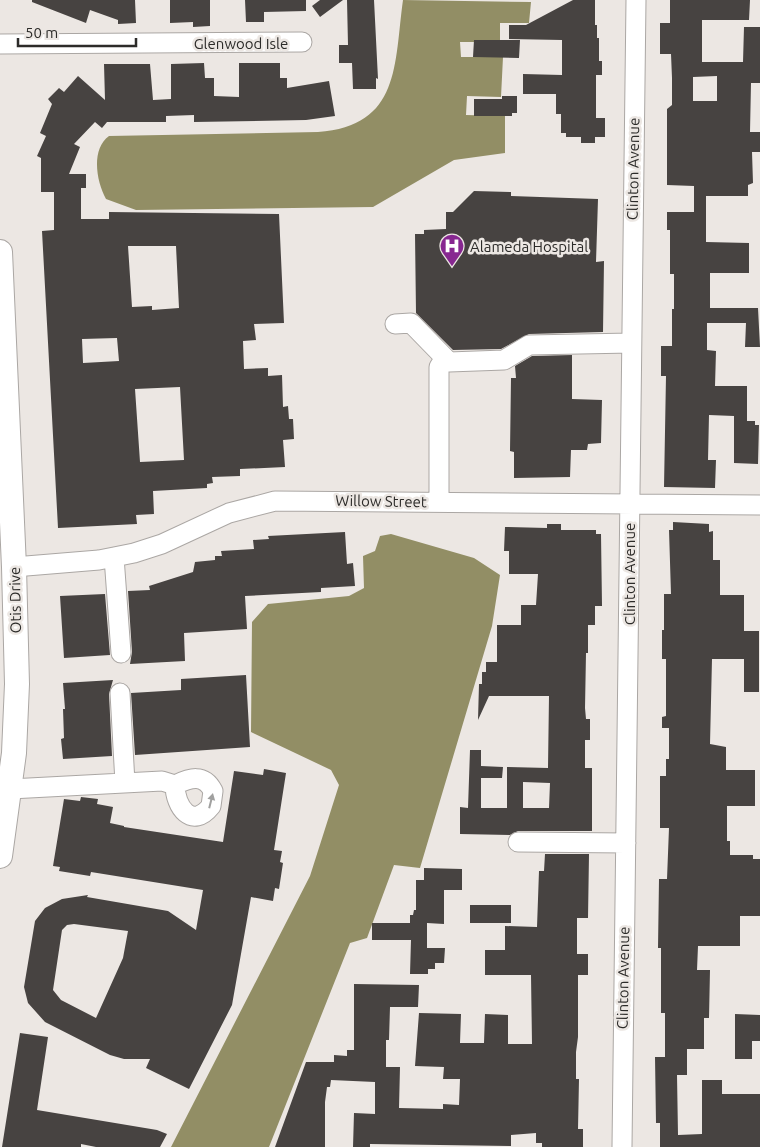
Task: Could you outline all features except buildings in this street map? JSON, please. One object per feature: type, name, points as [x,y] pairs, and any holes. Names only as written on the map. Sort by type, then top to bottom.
[{"type":"main road","name":"Otis Drive","points":[[0,252],[3,422],[14,567],[17,684],[7,753],[10,789],[0,856]]},
{"type":"street","name":"Clinton Avenue","points":[[622,1147],[636,0]]},
{"type":"street","name":"Glenwood Isle","points":[[0,44],[302,42]]},
{"type":"street","points":[[395,324],[411,323],[449,362],[504,360],[529,345],[632,343]]},
{"type":"street","points":[[438,502],[439,368],[444,359]]},
{"type":"street","name":"Willow Street","points":[[14,567],[114,557],[162,544],[229,513],[275,501],[760,505]]},
{"type":"street","points":[[114,557],[121,653]]},
{"type":"street","points":[[120,693],[125,783]]},
{"type":"street","points":[[10,789],[162,781],[174,785]]},
{"type":"street","points":[[518,842],[626,843]]},
{"type":"shaded area","points":[[403,0],[531,2],[529,23],[500,23],[500,40],[460,42],[461,57],[503,57],[501,97],[467,96],[466,115],[505,116],[505,153],[454,160],[373,207],[136,210],[106,199],[100,183],[97,166],[100,149],[103,142],[109,136],[318,132],[345,127],[365,118],[379,104],[388,88],[398,47]]},
{"type":"shaded area","points":[[391,534],[474,558],[500,575],[492,626],[420,868],[394,865],[367,938],[350,943],[269,1147],[171,1147],[310,876],[339,785],[331,770],[251,732],[252,622],[268,604],[349,596],[364,588],[363,556],[375,551],[380,536]]},
{"type":"place","name":"Alameda Hospital","points":[[452,267]]}]
